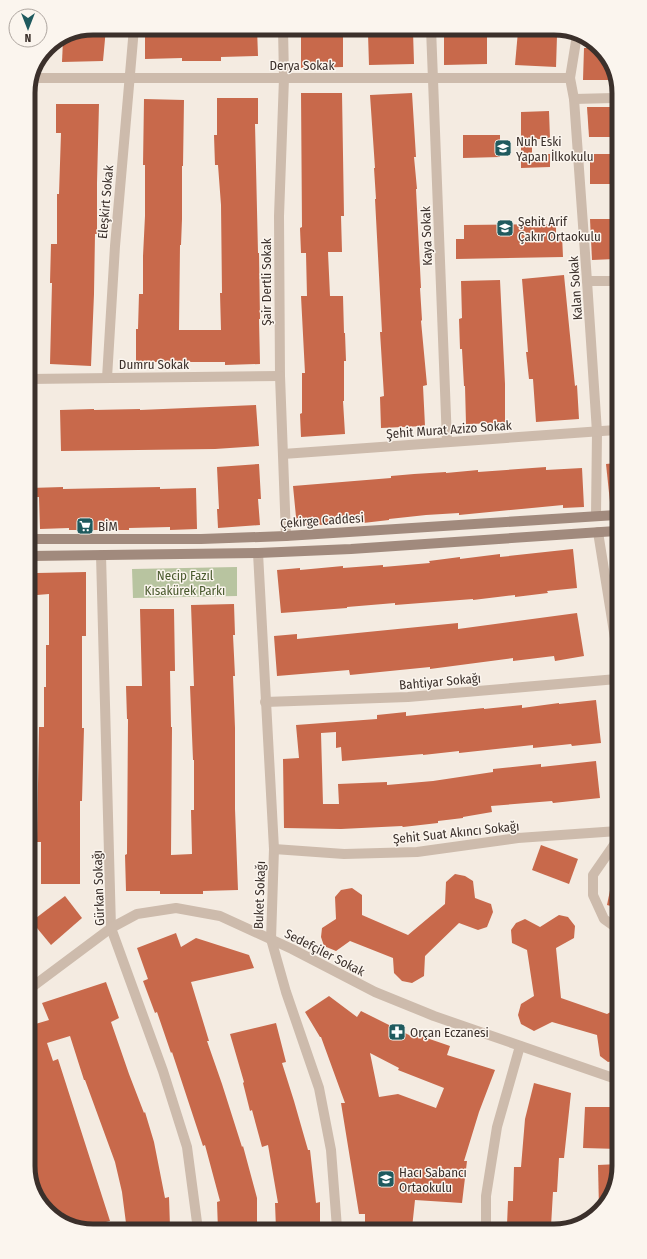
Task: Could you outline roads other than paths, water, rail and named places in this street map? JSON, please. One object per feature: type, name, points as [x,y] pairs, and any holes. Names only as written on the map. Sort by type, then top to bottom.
[{"type":"main road","name":"Çekirge Caddesi","points":[[35,539],[201,539],[286,536],[612,515]]},
{"type":"main road","points":[[35,556],[258,553],[351,549],[612,531]]},
{"type":"street","name":"Eleşkirt Sokak","points":[[107,378],[115,246],[133,35]]},
{"type":"street","name":"Şair Dertli Sokak","points":[[283,35],[284,78],[278,216],[280,376],[286,536]]},
{"type":"street","name":"Kaya Sokak","points":[[431,35],[447,442]]},
{"type":"street","name":"Kalan Sokak","points":[[576,39],[570,78],[574,99],[597,432],[596,516]]},
{"type":"street","name":"Derya Sokak","points":[[37,78],[570,78]]},
{"type":"street","points":[[574,99],[612,98]]},
{"type":"street","points":[[587,281],[612,281]]},
{"type":"street","name":"Dumru Sokak","points":[[35,378],[280,376]]},
{"type":"street","name":"Şehit Murat Azizo Sokak","points":[[284,454],[612,430]]},
{"type":"street","points":[[598,532],[612,619]]},
{"type":"street","name":"Buket Sokağı","points":[[258,553],[274,849],[270,939],[286,992],[319,1088],[331,1150],[337,1224]]},
{"type":"street","name":"Gürkan Sokağı","points":[[101,555],[111,928],[162,1071],[187,1147],[197,1224]]},
{"type":"street","name":"Bahtiyar Sokağı","points":[[265,702],[408,697],[612,679]]},
{"type":"street","name":"Şehit Suat Akıncı Sokağı","points":[[274,849],[344,854],[417,852],[518,838],[612,831]]},
{"type":"street","points":[[612,848],[593,876],[593,895],[604,919],[612,925]]},
{"type":"street","name":"Sedefçiler Sokak","points":[[35,985],[111,928],[137,914],[176,908],[220,916],[292,949],[375,992],[434,1016],[612,1078]]},
{"type":"street","points":[[486,1224],[486,1196],[497,1127],[520,1046]]},
{"type":"place","name":"Nuh Eski Yapan İlkokulu","points":[[503,148]]},
{"type":"place","name":"Şehit Arif Çakır Ortaokulu","points":[[505,228]]},
{"type":"place","name":"BİM","points":[[85,526]]},
{"type":"place","name":"Orçan Eczanesi","points":[[397,1032]]},
{"type":"place","name":"Hacı Sabancı Ortaokulu","points":[[386,1179]]},
{"type":"park label","name":"Necip Fazıl Kısakürek Parkı","points":[[185,582]]}]
